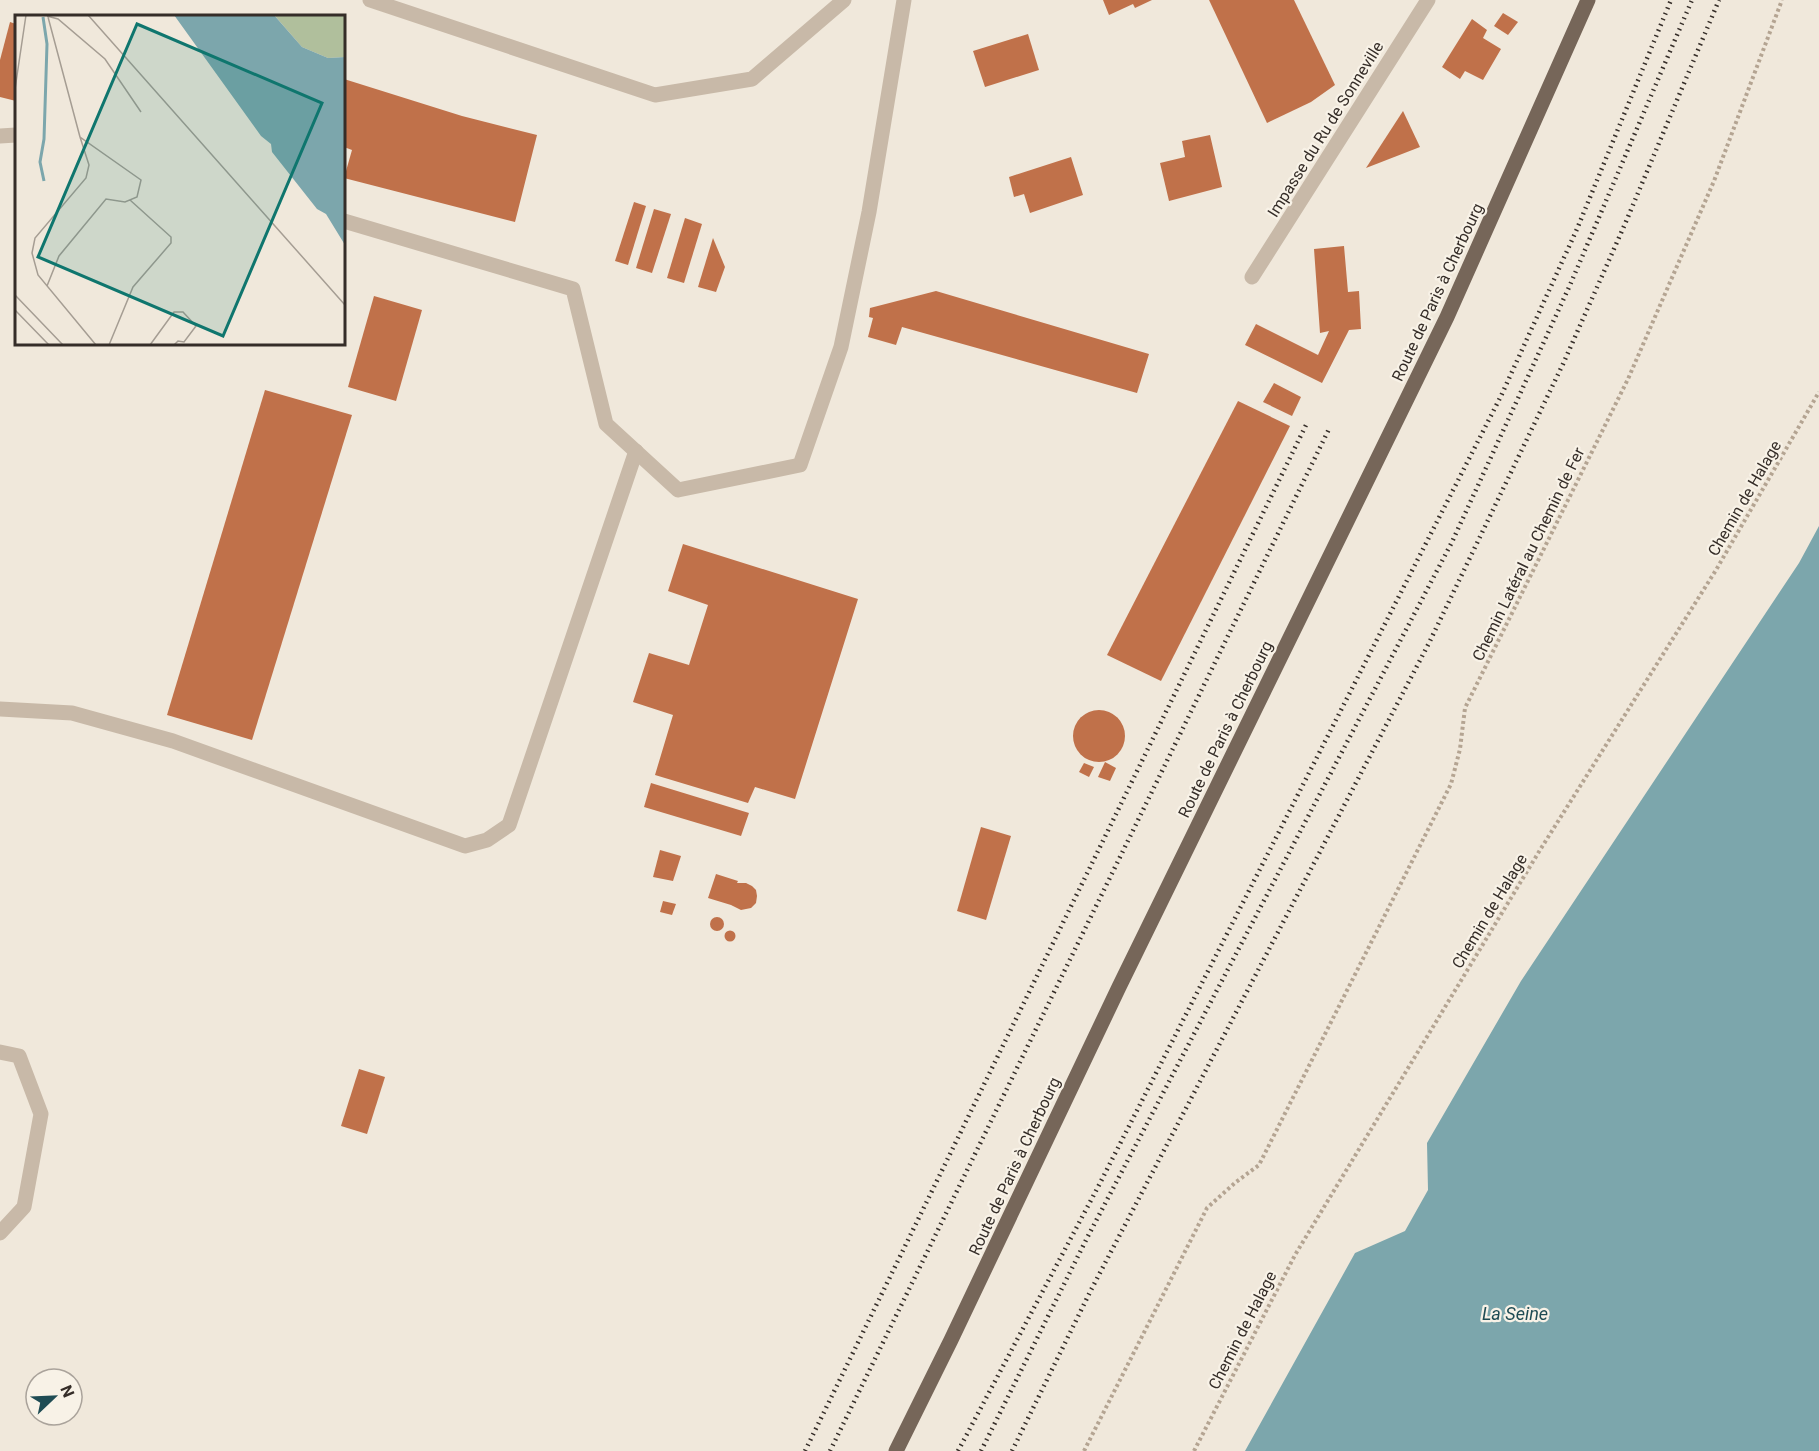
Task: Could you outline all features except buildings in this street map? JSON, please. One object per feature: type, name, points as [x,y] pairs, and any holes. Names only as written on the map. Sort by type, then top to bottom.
[{"type":"main road","name":"Route de Paris à Cherbourg","points":[[896,1451],[1119,987],[1447,317],[1587,0]]},
{"type":"street","points":[[370,0],[656,95],[752,79],[844,0]]},
{"type":"street","points":[[345,221],[573,289],[606,424],[678,490],[800,465],[841,347],[869,212],[904,0]]},
{"type":"street","name":"Impasse du Ru de Sonneville","points":[[1252,277],[1428,0]]},
{"type":"street","points":[[0,136],[15,135]]},
{"type":"street","points":[[0,709],[72,713],[173,741],[465,846],[487,840],[509,825],[636,451]]},
{"type":"street","points":[[0,1052],[19,1056],[41,1114],[24,1207],[0,1233]]},
{"type":"path","name":"Chemin Latéral au Chemin de Fer","points":[[1084,1451],[1207,1208],[1259,1165],[1451,784],[1460,749],[1465,708],[1628,379],[1714,182],[1782,0]]},
{"type":"path","name":"Chemin de Halage","points":[[1194,1451],[1295,1255],[1540,850],[1716,570],[1819,392]]},
{"type":"water","name":"La Seine","points":[[1819,526],[1819,1451],[1245,1451],[1355,1253],[1405,1231],[1428,1190],[1427,1143],[1521,981],[1799,563]]},
{"type":"railway","points":[[958,1451],[1098,1187],[1501,396],[1577,229],[1671,0]]},
{"type":"railway","points":[[981,1451],[1087,1238],[1452,542],[1570,285],[1692,0]]},
{"type":"railway","points":[[1012,1451],[1091,1290],[1429,643],[1563,364],[1625,224],[1719,0]]},
{"type":"railway","points":[[805,1451],[1307,423]]},
{"type":"railway","points":[[830,1451],[1329,429]]}]
